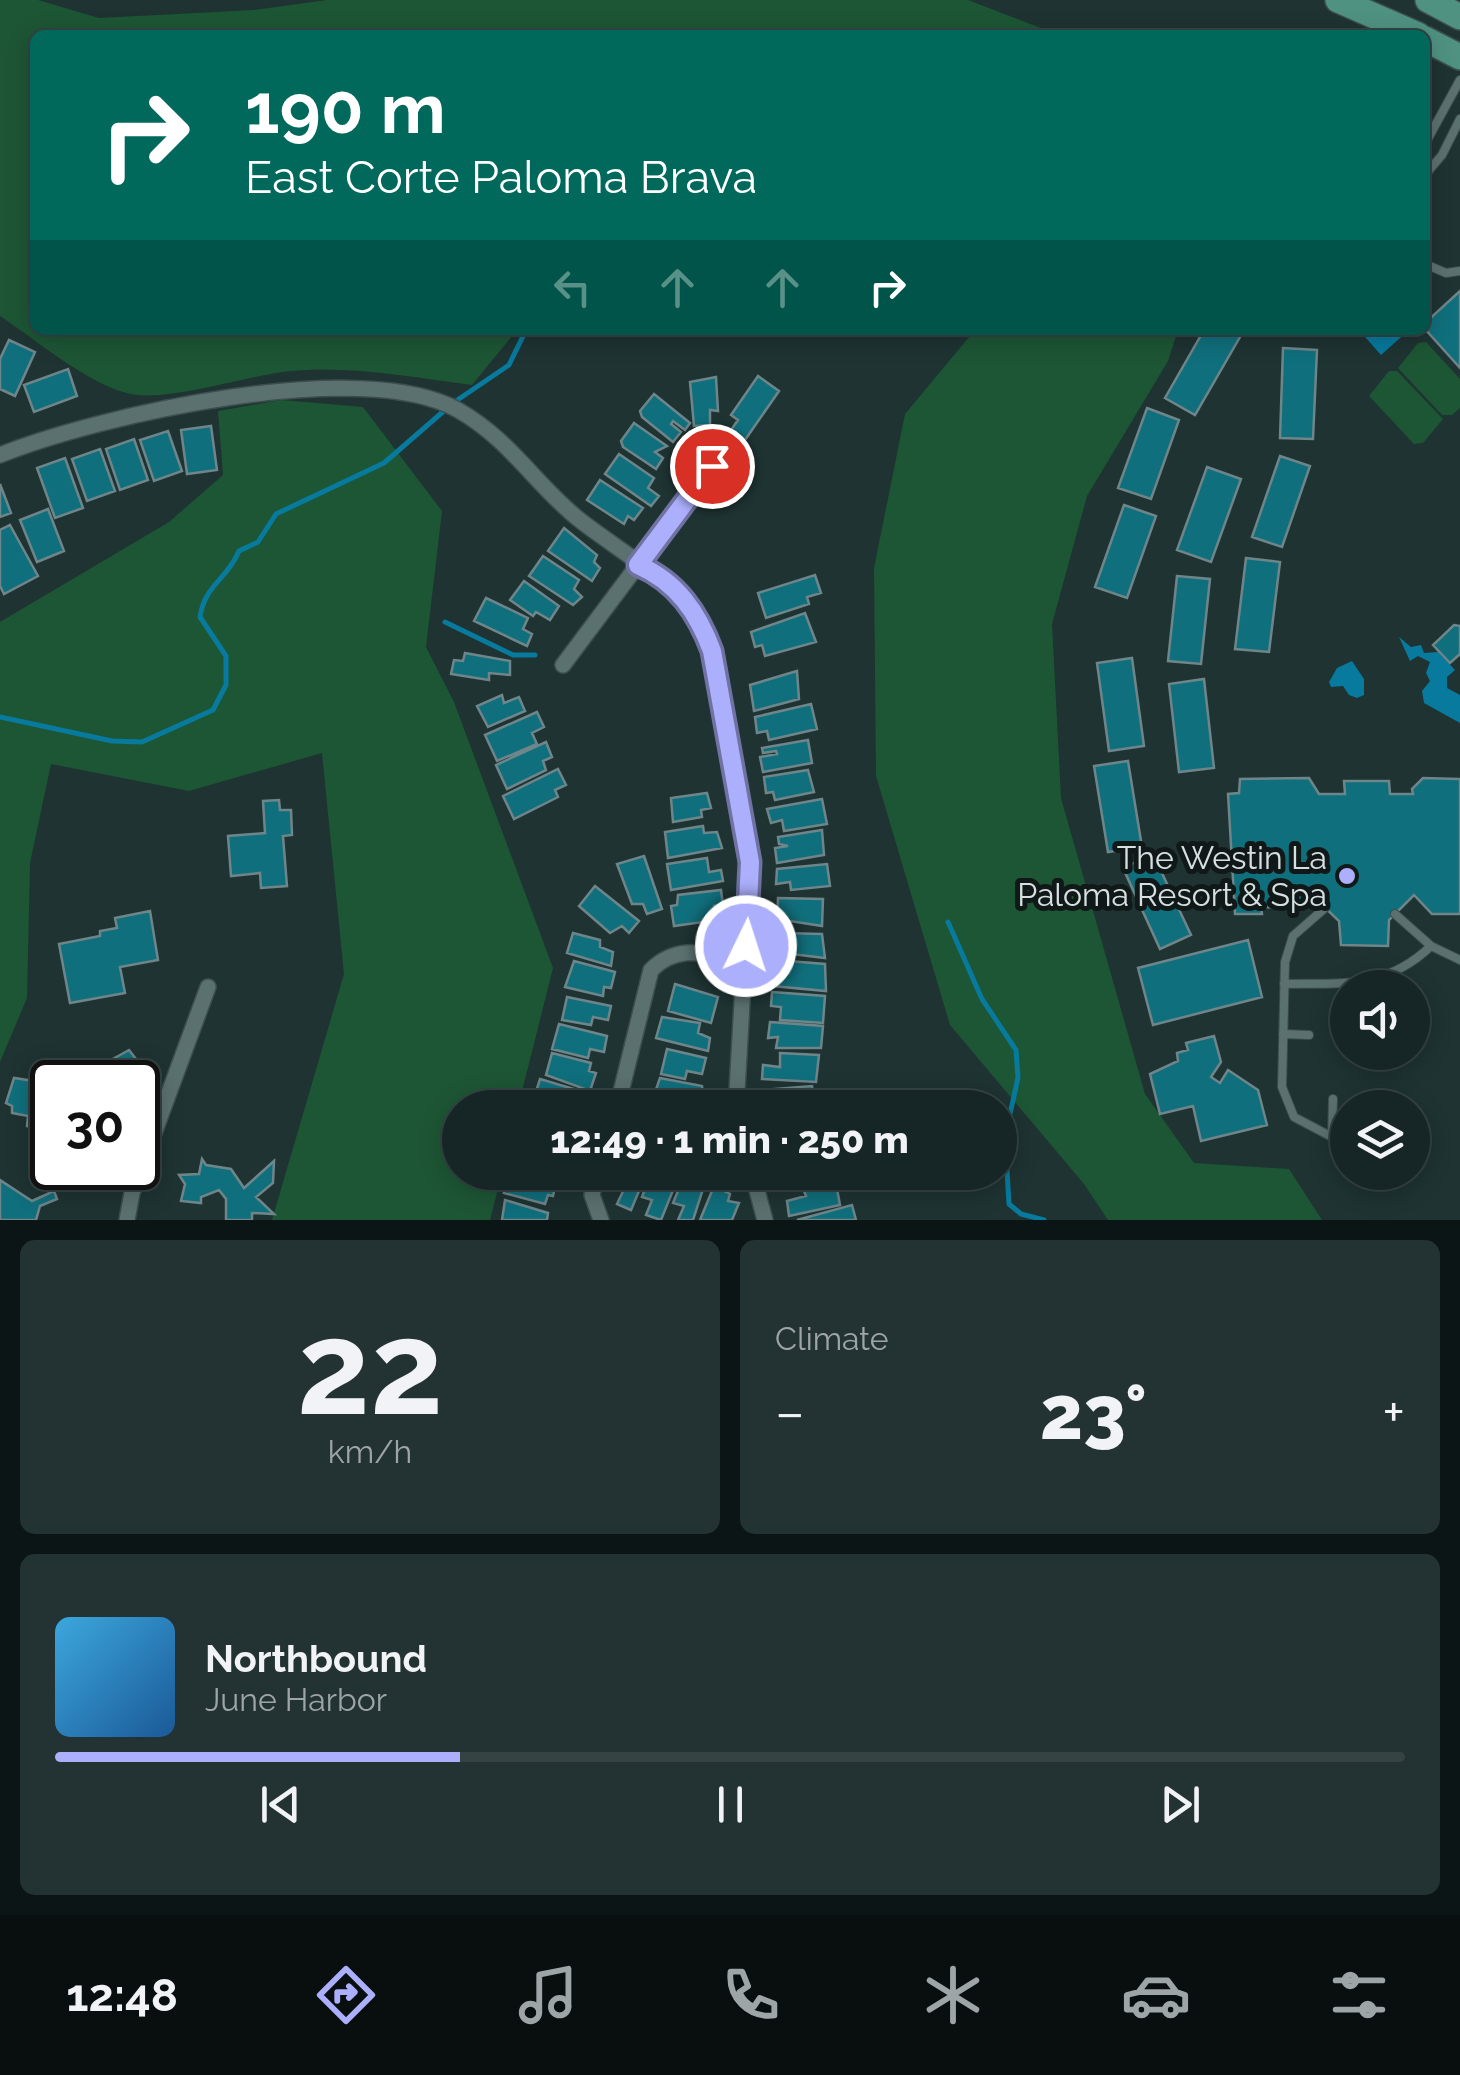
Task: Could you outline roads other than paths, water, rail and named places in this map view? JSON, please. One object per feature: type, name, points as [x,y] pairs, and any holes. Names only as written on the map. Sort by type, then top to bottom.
[{"type":"main road","points":[[1338,0],[1406,30]]},
{"type":"main road","points":[[1428,0],[1460,16]]},
{"type":"main road","points":[[1430,41],[1460,57]]},
{"type":"street","points":[[0,456],[170,406],[308,389],[390,390],[455,408],[499,438],[574,516],[676,589],[700,620],[712,651],[750,862],[737,1090]]},
{"type":"street","points":[[563,665],[712,466]]},
{"type":"street","points":[[621,1090],[646,984],[659,954],[686,951],[744,960]]},
{"type":"street","points":[[127,1220],[132,1193],[208,987]]},
{"type":"street","points":[[593,1190],[593,1215]]},
{"type":"street","points":[[757,1190],[765,1220]]},
{"type":"lane","points":[[1430,135],[1460,80]]},
{"type":"lane","points":[[1430,169],[1442,156],[1460,119]]},
{"type":"lane","points":[[1430,266],[1460,272]]},
{"type":"lane","points":[[1325,908],[1294,936],[1284,984],[1282,1087],[1294,1117],[1330,1136]]},
{"type":"lane","points":[[1395,914],[1431,946],[1460,960]]},
{"type":"lane","points":[[1284,984],[1389,976],[1408,968],[1431,946]]},
{"type":"lane","points":[[1283,1034],[1309,1035]]},
{"type":"water","points":[[1363,335],[1403,335],[1381,355]]},
{"type":"water","points":[[1399,637],[1411,647],[1421,645],[1424,653],[1438,652],[1455,670],[1447,677],[1447,688],[1460,695],[1460,723],[1424,703],[1422,691],[1430,681],[1426,673],[1430,662],[1418,656],[1410,661]]},
{"type":"water","points":[[1352,661],[1364,679],[1364,695],[1357,698],[1343,686],[1331,687],[1329,682],[1337,668]]},
{"type":"waterway","points":[[453,403],[509,365],[524,335]]},
{"type":"waterway","points":[[0,717],[112,741],[142,742],[213,710],[226,685],[226,656],[200,617],[211,589],[239,551],[258,542],[276,514],[384,463],[445,410]]},
{"type":"waterway","points":[[445,622],[513,655],[535,655]]},
{"type":"waterway","points":[[948,922],[982,999],[1016,1050],[1018,1078],[1005,1136],[1009,1204],[1021,1214],[1044,1220]]},
{"type":"place","name":"The Westin La Paloma Resort & Spa","points":[[1347,876]]}]
